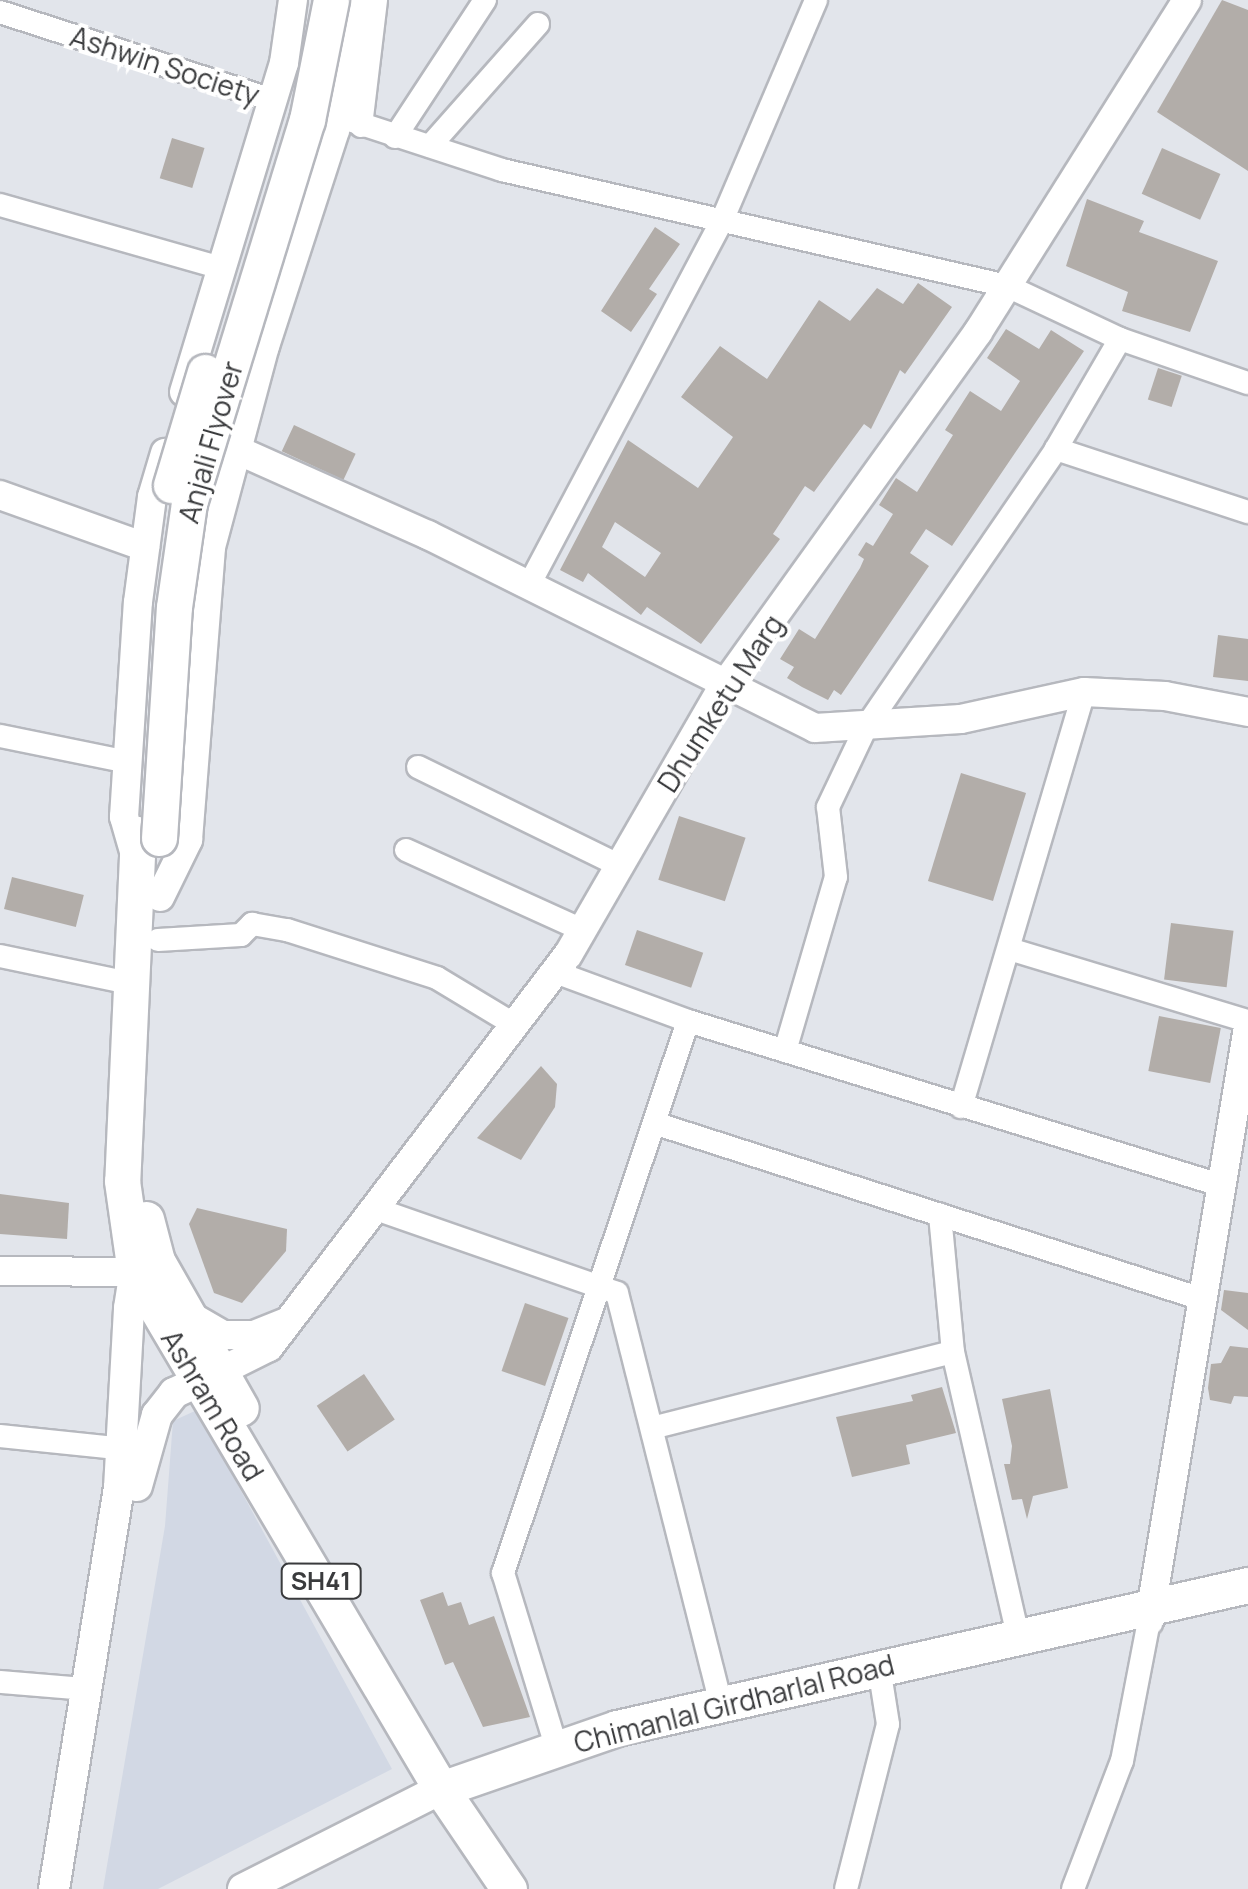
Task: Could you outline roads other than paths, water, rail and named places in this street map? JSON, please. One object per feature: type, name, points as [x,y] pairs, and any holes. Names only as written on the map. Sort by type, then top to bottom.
[{"type":"main road","name":"Anjali Flyover","points":[[160,897],[145,844],[149,638],[168,497],[288,112],[308,0]]},
{"type":"main road","name":"Anjali Flyover","points":[[145,844],[189,503],[308,120],[331,0]]},
{"type":"main road","name":"Ashram Road","points":[[145,844],[122,1181],[146,1266],[207,1376],[458,1793],[508,1889]]},
{"type":"main road","name":"Ashram Road","points":[[160,897],[143,1182],[146,1266],[186,1313],[207,1376]]},
{"type":"main road","points":[[74,1889],[133,1449],[146,1266]]},
{"type":"main road","points":[[54,1889],[85,1689],[133,1449],[156,1415],[207,1376]]},
{"type":"main road","name":"Chimanlal Girdharlal Road","points":[[281,1889],[458,1793],[622,1743],[882,1685],[1248,1584]]},
{"type":"main road","name":"Chimanlal Girdharlal Road","points":[[243,1889],[556,1746],[1018,1635],[1151,1612],[1248,1601]]},
{"type":"main road","name":"Ashram Road","points":[[458,1793],[529,1889]]},
{"type":"street","points":[[145,844],[124,818],[152,497],[273,100],[293,0]]},
{"type":"street","points":[[349,121],[360,0]]},
{"type":"street","points":[[160,897],[188,840],[211,546],[237,450],[349,121],[376,0]]},
{"type":"street","points":[[396,137],[485,0]]},
{"type":"street","points":[[528,587],[722,223],[816,0]]},
{"type":"street","name":"Dhumketu Marg","points":[[207,1376],[269,1348],[556,972],[723,687],[1007,286],[1187,0]]},
{"type":"street","name":"Ashwin Society","points":[[0,12],[273,100]]},
{"type":"street","points":[[430,146],[538,24]]},
{"type":"street","points":[[273,100],[396,137],[722,223],[1007,286],[1120,340],[1248,384]]},
{"type":"street","points":[[0,205],[221,268]]},
{"type":"street","points":[[785,1051],[836,877],[828,807],[866,727],[1056,449],[1120,340]]},
{"type":"street","points":[[1056,449],[1248,512]]},
{"type":"street","points":[[237,450],[815,728],[961,719],[1084,692],[1165,696],[1248,712]]},
{"type":"street","points":[[0,494],[145,547]]},
{"type":"street","points":[[961,1106],[1084,692]]},
{"type":"street","points":[[0,736],[128,762]]},
{"type":"street","points":[[418,767],[620,866]]},
{"type":"street","points":[[406,850],[582,930]]},
{"type":"street","points":[[158,940],[241,935],[252,924],[286,930],[436,978],[514,1025]]},
{"type":"street","points":[[1009,950],[1248,1024],[1243,1086],[1220,1185],[1151,1612],[1122,1761],[1073,1889]]},
{"type":"street","points":[[0,956],[134,984]]},
{"type":"street","points":[[556,972],[688,1021],[1220,1185]]},
{"type":"street","points":[[556,1746],[503,1574],[688,1021]]},
{"type":"street","points":[[654,1123],[1202,1299]]},
{"type":"street","points":[[373,1208],[617,1293],[722,1704]]},
{"type":"street","points":[[940,1215],[953,1352],[1018,1635]]},
{"type":"street","points":[[0,1271],[62,1276],[146,1266]]},
{"type":"street","points":[[186,1313],[223,1335],[254,1335],[288,1322]]},
{"type":"street","points":[[652,1428],[953,1352]]},
{"type":"street","points":[[0,1436],[133,1449]]},
{"type":"street","points":[[0,1682],[85,1689]]},
{"type":"street","points":[[846,1889],[888,1724],[882,1685]]}]
